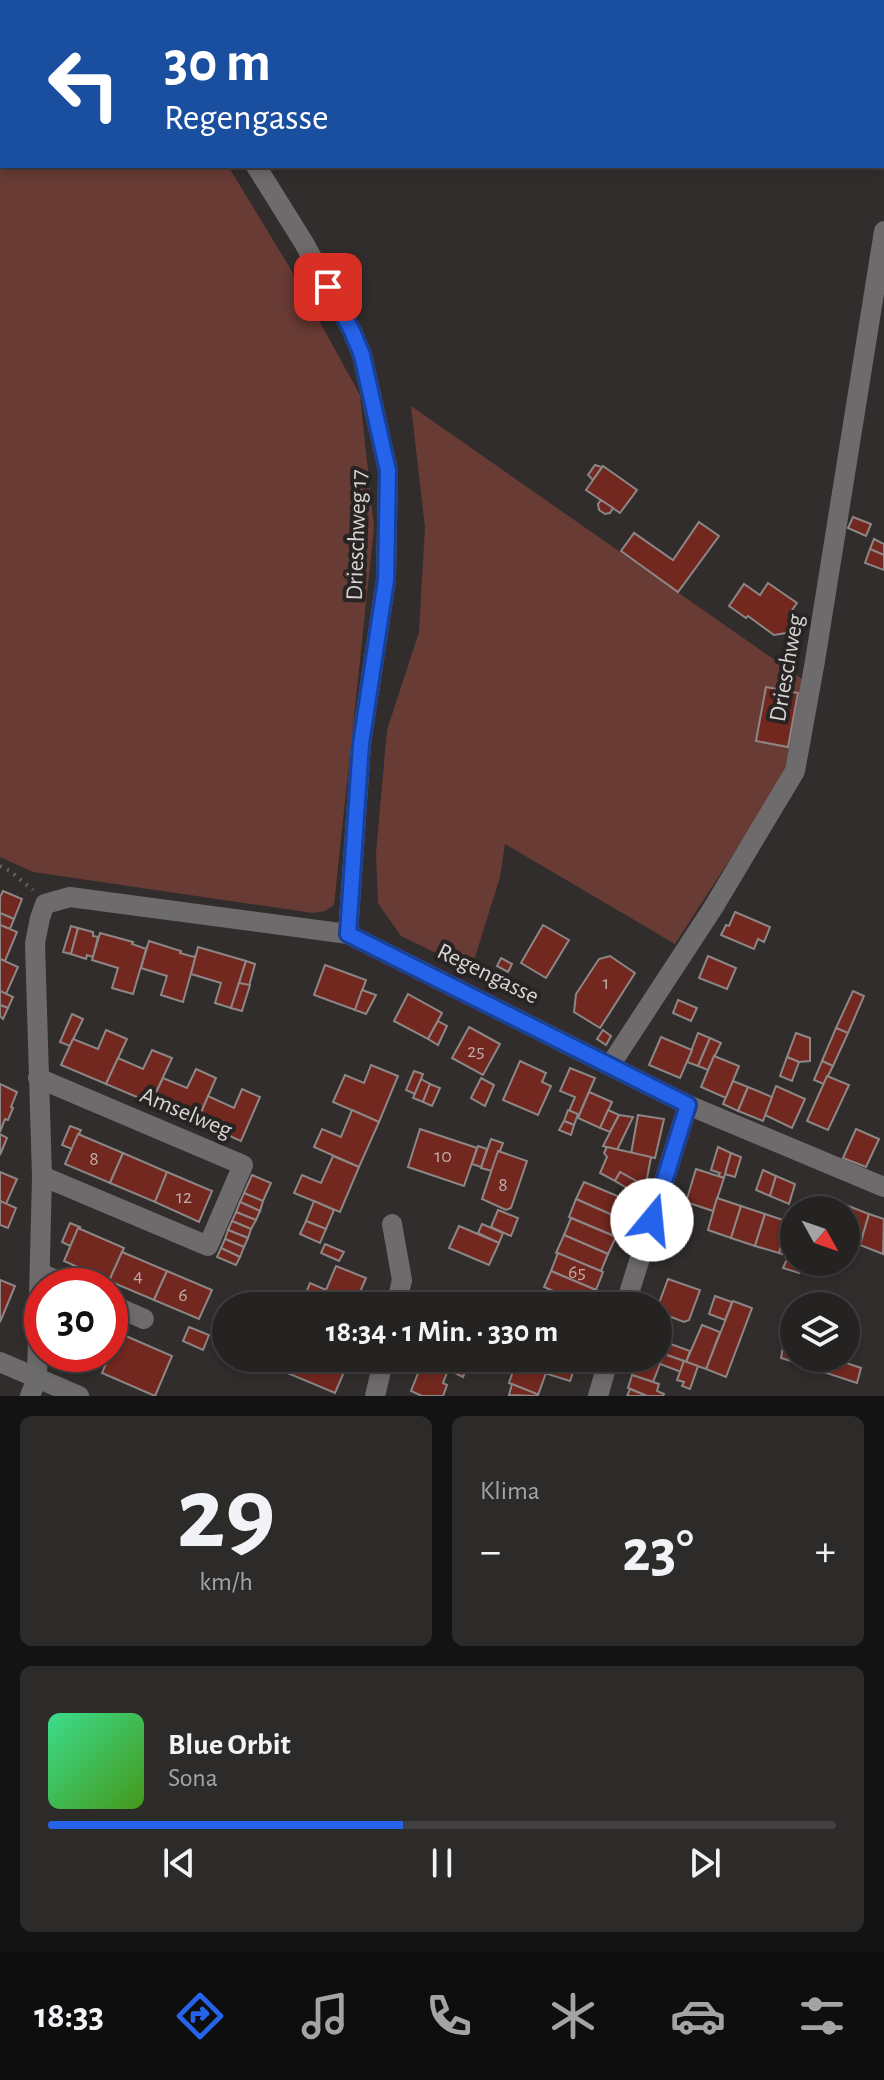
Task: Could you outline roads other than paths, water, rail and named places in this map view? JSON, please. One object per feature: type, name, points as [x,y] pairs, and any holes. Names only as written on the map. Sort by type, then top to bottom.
[{"type":"street","name":"Drieschweg 17","points":[[257,168],[304,243],[352,331],[362,355],[388,471],[386,580],[361,744],[348,934]]},
{"type":"street","name":"Drieschweg","points":[[611,1064],[713,908],[795,771],[884,231]]},
{"type":"street","name":"Regengasse","points":[[38,1078],[35,943],[45,904],[70,897],[348,934],[688,1105],[884,1187]]},
{"type":"street","points":[[38,1078],[42,1176],[40,1268]]},
{"type":"street","name":"Amselweg","points":[[38,1078],[243,1165],[208,1246],[42,1176]]},
{"type":"street","points":[[629,1292],[688,1105]]},
{"type":"street","points":[[392,1224],[402,1280],[399,1292]]},
{"type":"street","points":[[128,1312],[144,1319]]},
{"type":"street","points":[[0,1362],[34,1387],[79,1396]]},
{"type":"street","points":[[375,1396],[381,1372]]},
{"type":"street","points":[[598,1396],[605,1372]]}]
